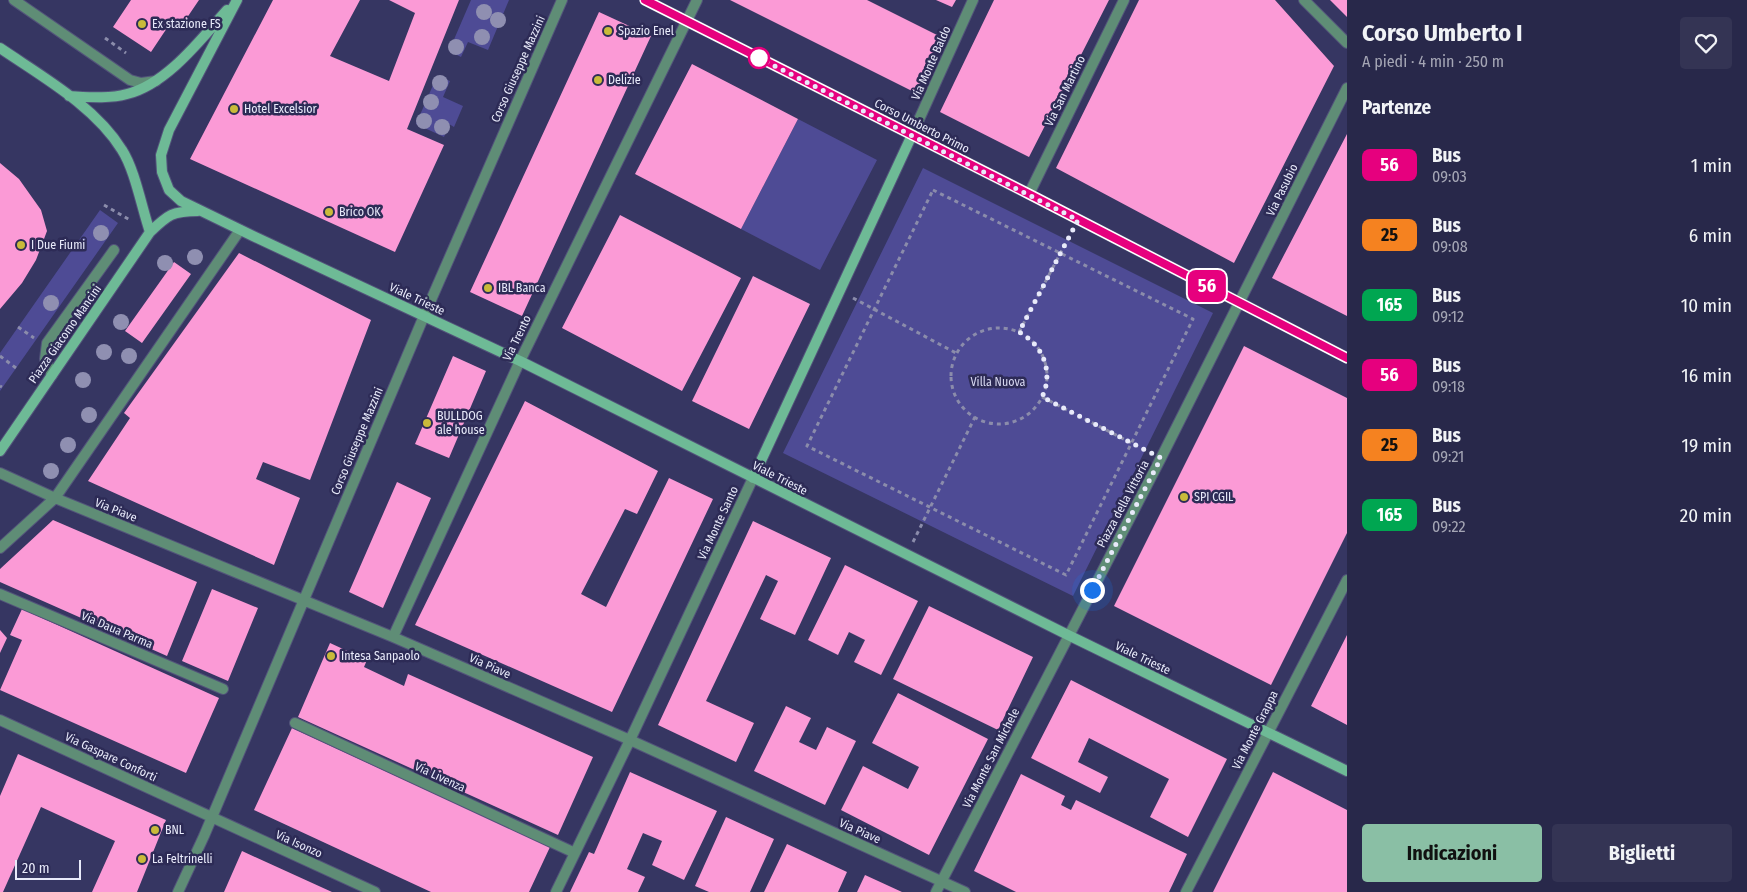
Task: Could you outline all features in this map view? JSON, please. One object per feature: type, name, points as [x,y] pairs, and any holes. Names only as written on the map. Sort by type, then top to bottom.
[{"type":"street","points":[[14,0],[130,80],[141,83],[157,81]]},
{"type":"street","points":[[69,96],[99,97],[128,94],[157,81],[200,41],[237,0]]},
{"type":"street","name":"Viale Trieste","points":[[237,0],[169,130],[161,155],[162,172],[169,190],[181,200],[240,230],[520,361],[1068,635],[1347,771]]},
{"type":"street","name":"Corso Giuseppe Mazzini","points":[[178,892],[212,818],[424,316],[562,0]]},
{"type":"street","name":"Corso Umberto Primo","points":[[645,0],[1029,194],[1347,358]]},
{"type":"street","name":"Via Trento","points":[[393,637],[520,361],[697,0]]},
{"type":"street","name":"Via Monte Baldo","points":[[912,135],[972,0]]},
{"type":"street","name":"Via San Martino","points":[[1029,194],[1124,0]]},
{"type":"street","points":[[1304,0],[1347,43]]},
{"type":"street","points":[[0,48],[69,96],[104,126],[129,163],[150,232]]},
{"type":"street","name":"Via Pasubio","points":[[1240,303],[1347,88]]},
{"type":"street","name":"Via Monte Santo","points":[[556,892],[630,740],[912,135]]},
{"type":"street","name":"Piazza Giacomo Mancini","points":[[0,451],[150,232],[165,217],[183,211],[201,211]]},
{"type":"street","points":[[0,548],[55,498],[240,230]]},
{"type":"street","points":[[52,375],[45,359],[47,343],[114,250]]},
{"type":"street","name":"Piazza della Vittoria","points":[[1068,635],[1240,303]]},
{"type":"street","name":"Via Piave","points":[[0,473],[55,498],[393,637],[630,740],[965,892]]},
{"type":"street","name":"Via Monte Grappa","points":[[1186,892],[1347,580]]},
{"type":"street","name":"Via Daua Parma","points":[[0,594],[223,689]]},
{"type":"street","name":"Via Monte San Michele","points":[[936,892],[1068,635]]},
{"type":"street","name":"Via Gaspare Conforti","points":[[0,720],[212,818]]},
{"type":"street","name":"Via Livenza","points":[[295,723],[575,853]]},
{"type":"street","name":"Via Isonzo","points":[[212,818],[375,892]]},
{"type":"path","points":[[105,38],[126,52]]},
{"type":"path","points":[[933,190],[1060,253],[1193,319],[1066,575],[807,446],[933,190]]},
{"type":"path","points":[[1019,332],[1078,220]]},
{"type":"path","points":[[839,291],[956,353]]},
{"type":"path","points":[[18,327],[36,340]]},
{"type":"path","points":[[996,327],[1013,329],[1019,332],[1037,347],[1045,361],[1047,375],[1045,390],[1038,404],[1027,415],[1014,422],[998,424],[982,421],[968,413],[957,400],[951,384],[951,368],[956,353],[966,340],[980,331],[996,327]]},
{"type":"path","points":[[0,356],[16,368]]},
{"type":"path","points":[[1042,397],[1161,458]]},
{"type":"path","points":[[907,555],[975,417]]},
{"type":"green space","points":[[471,0],[509,0],[488,50],[468,42],[461,57],[449,51]]},
{"type":"green space","points":[[437,76],[450,81],[443,97],[463,106],[454,127],[449,124],[444,137],[416,124]]},
{"type":"green space","points":[[798,119],[877,160],[820,270],[741,229]]},
{"type":"green space","name":"Villa Nuova","points":[[923,168],[1213,313],[1073,596],[783,453]]},
{"type":"green space","points":[[100,210],[118,223],[0,391],[0,353]]},
{"type":"building","name":"Ex stazione FS","points":[[131,0],[199,0],[180,28],[171,22],[151,52],[113,27]]},
{"type":"building","points":[[273,0],[360,0],[330,56],[389,81],[415,13],[389,0],[459,0],[407,129],[444,145],[395,252],[190,159]]},
{"type":"building","points":[[730,0],[867,0],[943,38],[916,93]]},
{"type":"building","points":[[936,0],[956,0],[952,7]]},
{"type":"building","points":[[994,0],[1109,0],[1029,157],[940,112]]},
{"type":"building","points":[[1139,0],[1275,0],[1334,66],[1234,263],[1056,168]]},
{"type":"building","points":[[1330,0],[1347,0],[1347,17]]},
{"type":"building","points":[[599,12],[651,36],[522,316],[470,292]]},
{"type":"building","points":[[692,64],[798,119],[741,229],[635,174]]},
{"type":"building","points":[[1347,134],[1347,316],[1272,278]]},
{"type":"building","name":"I Due Fiumi","points":[[0,163],[19,179],[41,210],[47,231],[36,260],[22,283],[0,309]]},
{"type":"building","points":[[620,215],[741,278],[682,391],[562,328]]},
{"type":"building","points":[[239,253],[371,320],[310,480],[263,462],[256,479],[300,498],[274,565],[88,481],[130,418],[124,413]]},
{"type":"building","points":[[174,262],[191,274],[142,343],[125,331]]},
{"type":"building","points":[[753,276],[810,304],[749,429],[692,401]]},
{"type":"building","points":[[1244,346],[1347,398],[1347,533],[1271,685],[1114,606]]},
{"type":"building","points":[[453,356],[486,371],[449,458],[415,444]]},
{"type":"building","points":[[525,401],[658,471],[637,514],[625,509],[581,594],[606,607],[669,478],[713,499],[612,712],[415,625]]},
{"type":"building","points":[[397,482],[431,498],[383,608],[349,592]]},
{"type":"building","points":[[53,520],[197,582],[167,656],[0,582],[0,569]]},
{"type":"building","points":[[753,521],[831,558],[795,635],[760,619],[778,581],[766,575],[706,701],[754,723],[736,762],[658,725]]},
{"type":"building","points":[[845,565],[918,601],[881,675],[854,662],[865,640],[849,632],[838,655],[808,640]]},
{"type":"building","points":[[212,589],[258,608],[228,681],[182,661]]},
{"type":"building","points":[[929,606],[1033,657],[998,730],[893,679]]},
{"type":"building","points":[[22,609],[219,698],[186,773],[0,690],[22,640],[10,635]]},
{"type":"building","points":[[0,630],[7,638],[0,653]]},
{"type":"building","points":[[1347,635],[1347,725],[1311,706]]},
{"type":"building","points":[[330,643],[367,660],[364,667],[404,686],[408,674],[593,757],[558,835],[298,717]]},
{"type":"building","points":[[1071,680],[1227,759],[1188,837],[1150,817],[1169,779],[1089,738],[1078,762],[1108,777],[1100,793],[1031,758]]},
{"type":"building","points":[[898,693],[988,739],[929,855],[841,810],[863,766],[908,789],[919,767],[872,743]]},
{"type":"building","points":[[786,706],[811,718],[799,742],[816,750],[827,727],[856,741],[825,805],[754,771]]},
{"type":"building","points":[[292,728],[550,847],[529,892],[431,892],[254,810]]},
{"type":"building","points":[[18,754],[166,820],[137,892],[92,892],[115,841],[41,807],[3,892],[0,892],[0,796]]},
{"type":"building","points":[[630,772],[717,811],[684,880],[652,865],[662,841],[643,833],[627,869],[645,877],[638,892],[570,892],[589,852],[594,854]]},
{"type":"building","points":[[1273,772],[1347,810],[1347,892],[1213,892]]},
{"type":"building","points":[[1021,774],[1065,796],[1061,805],[1071,810],[1076,800],[1187,854],[1169,892],[1016,892],[974,871]]},
{"type":"building","points":[[726,817],[774,839],[750,892],[709,892],[695,886]]},
{"type":"building","points":[[787,844],[847,872],[838,892],[764,892]]},
{"type":"building","points":[[242,851],[332,892],[224,892]]},
{"type":"building","points":[[865,875],[902,892],[857,892]]},
{"type":"bus line","name":"56","points":[[645,0],[1029,194],[1347,358]]},
{"type":"place","name":"Ex stazione FS","points":[[142,24]]},
{"type":"place","name":"Spazio Enel","points":[[608,31]]},
{"type":"place","name":"Delizie","points":[[598,80]]},
{"type":"place","name":"Hotel Excelsior","points":[[234,109]]},
{"type":"place","name":"Brico OK","points":[[329,212]]},
{"type":"place","name":"I Due Fiumi","points":[[21,245]]},
{"type":"place","name":"IBL Banca","points":[[488,288]]},
{"type":"place","name":"BULLDOG ale house","points":[[427,423]]},
{"type":"place","name":"SPI CGIL","points":[[1184,497]]},
{"type":"place","name":"Intesa Sanpaolo","points":[[331,656]]},
{"type":"place","name":"BNL","points":[[155,830]]},
{"type":"place","name":"La Feltrinelli","points":[[142,859]]},
{"type":"route","points":[[759,58],[1078,220],[1019,332],[1037,347],[1045,361],[1047,375],[1042,397],[1161,458],[1092,590]]}]
